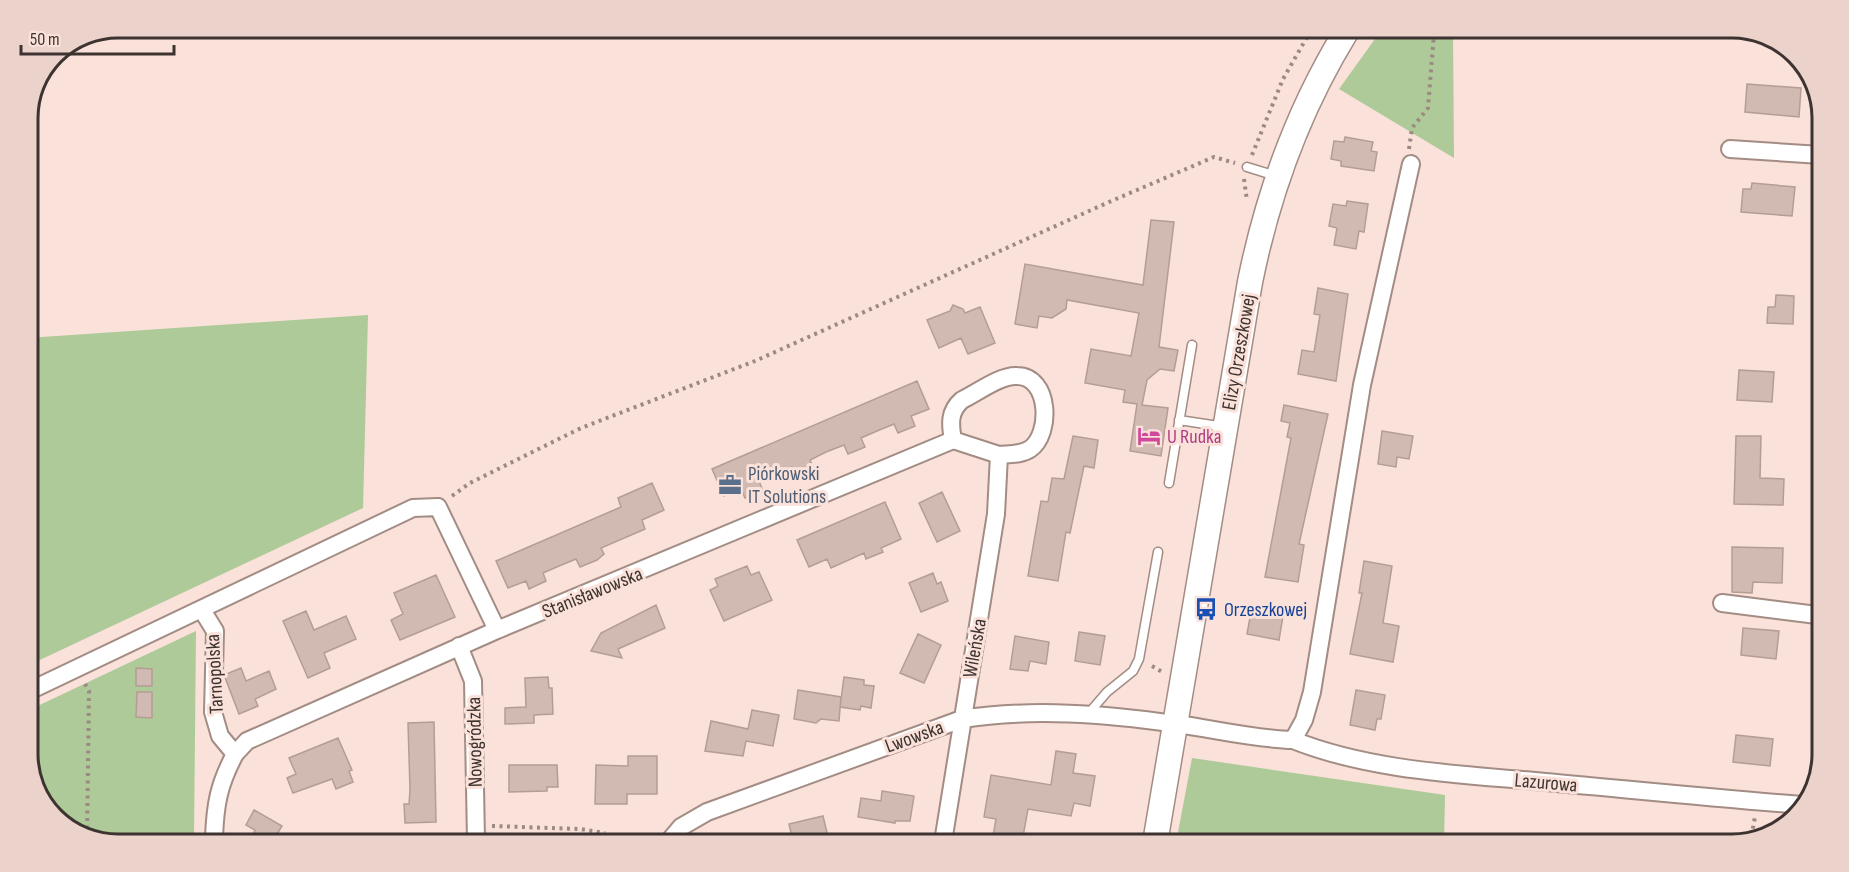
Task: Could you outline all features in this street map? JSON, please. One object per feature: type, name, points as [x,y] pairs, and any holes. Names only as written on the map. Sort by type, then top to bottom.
[{"type":"street","name":"Elizy Orzeszkowej","points":[[1156,834],[1253,264],[1277,176],[1305,106],[1343,38]]},
{"type":"street","points":[[1730,149],[1811,154]]},
{"type":"street","points":[[1174,723],[1263,740],[1293,740],[1304,720],[1312,692],[1362,385],[1411,164]]},
{"type":"street","points":[[1018,375],[1038,386],[1044,398],[1043,425],[1032,448],[1022,453],[999,455],[953,440],[950,423],[956,405],[1008,377],[1018,375]]},
{"type":"street","name":"Stanisławowska","points":[[235,754],[247,741],[459,646],[953,440]]},
{"type":"street","name":"Wileńska","points":[[944,834],[996,514],[999,455]]},
{"type":"street","points":[[38,687],[413,508],[438,507],[497,630]]},
{"type":"street","points":[[1722,603],[1812,614]]},
{"type":"street","name":"Tarnopolska","points":[[202,610],[215,631],[213,712],[220,735],[235,754]]},
{"type":"street","name":"Nowogródzka","points":[[459,646],[473,681],[476,833]]},
{"type":"street","name":"Lwowska","points":[[675,834],[681,827],[707,812],[962,719],[982,716],[1087,714],[1174,723]]},
{"type":"street","name":"Lazurowa","points":[[1293,740],[1316,749],[1387,764],[1480,776],[1793,805]]},
{"type":"street","points":[[214,834],[215,805],[223,776],[235,754]]},
{"type":"lane","points":[[1247,167],[1277,176]]},
{"type":"lane","points":[[1169,483],[1192,345]]},
{"type":"lane","points":[[1179,420],[1225,427]]},
{"type":"lane","points":[[1087,714],[1107,692],[1133,671],[1139,659],[1158,552]]},
{"type":"path","points":[[1247,202],[1244,180],[1247,167],[1283,79],[1307,38]]},
{"type":"path","points":[[1411,164],[1409,147],[1412,128],[1428,108],[1434,38]]},
{"type":"path","points":[[438,507],[470,483],[581,428],[755,361],[1204,162],[1214,158],[1247,167]]},
{"type":"path","points":[[77,668],[89,691],[87,828]]},
{"type":"path","points":[[1752,831],[1758,802]]},
{"type":"path","points":[[476,833],[580,829],[605,833]]},
{"type":"green space","points":[[1376,38],[1453,38],[1454,158],[1339,89]]},
{"type":"green space","points":[[368,315],[363,508],[38,661],[38,337]]},
{"type":"green space","points":[[196,631],[194,834],[102,833],[77,824],[69,818],[51,799],[39,770],[38,706]]},
{"type":"green space","points":[[1192,758],[1445,795],[1444,834],[1178,834]]},
{"type":"building","points":[[1747,84],[1801,88],[1799,117],[1745,112]]},
{"type":"building","points":[[1345,137],[1373,142],[1371,151],[1377,152],[1374,171],[1341,166],[1341,161],[1331,159],[1334,141],[1344,142]]},
{"type":"building","points":[[1752,183],[1795,187],[1792,216],[1741,212],[1743,189],[1751,189]]},
{"type":"building","points":[[1347,201],[1368,204],[1364,232],[1359,231],[1356,249],[1334,245],[1337,228],[1329,226],[1333,204],[1346,206]]},
{"type":"building","points":[[1151,220],[1174,222],[1159,347],[1178,350],[1174,371],[1160,369],[1147,380],[1142,405],[1168,408],[1161,456],[1130,451],[1137,404],[1123,402],[1125,390],[1085,383],[1091,349],[1131,356],[1139,313],[1067,300],[1066,309],[1052,318],[1039,316],[1037,328],[1015,324],[1025,264],[1143,285]]},
{"type":"building","points":[[1318,288],[1348,294],[1336,381],[1298,374],[1302,350],[1314,352],[1320,315],[1314,314]]},
{"type":"building","points":[[1776,295],[1794,296],[1793,324],[1767,323],[1768,307],[1775,307]]},
{"type":"building","points":[[953,305],[963,309],[965,313],[980,307],[995,343],[968,354],[961,338],[939,348],[927,320],[950,311]]},
{"type":"building","points":[[1739,370],[1774,372],[1772,402],[1737,400]]},
{"type":"building","points":[[917,381],[929,409],[911,416],[915,426],[898,433],[894,424],[877,431],[861,438],[865,447],[848,454],[844,445],[826,452],[810,460],[814,469],[796,477],[792,467],[759,481],[763,491],[745,498],[741,489],[724,496],[712,469]]},
{"type":"building","points":[[1284,405],[1328,414],[1299,544],[1304,545],[1298,582],[1265,577],[1291,438],[1287,437],[1290,423],[1281,421]]},
{"type":"building","points":[[1382,431],[1413,436],[1409,459],[1397,457],[1396,467],[1378,464]]},
{"type":"building","points":[[1073,436],[1098,440],[1094,468],[1084,466],[1070,533],[1066,532],[1058,581],[1028,576],[1041,501],[1048,502],[1052,478],[1064,479]]},
{"type":"building","points":[[1736,436],[1761,436],[1760,478],[1784,479],[1783,505],[1734,504]]},
{"type":"building","points":[[652,483],[664,510],[642,520],[645,529],[601,548],[604,554],[597,560],[580,567],[576,559],[559,566],[543,573],[546,581],[529,589],[526,581],[508,588],[496,561],[621,507],[618,498]]},
{"type":"building","points":[[942,492],[960,531],[937,542],[919,503]]},
{"type":"building","points":[[885,502],[901,539],[881,548],[883,552],[866,559],[864,553],[831,568],[827,559],[809,567],[797,540]]},
{"type":"building","points":[[1732,547],[1783,548],[1782,583],[1753,582],[1752,593],[1732,592]]},
{"type":"building","points":[[1364,561],[1392,566],[1383,623],[1399,626],[1393,662],[1350,654],[1362,593],[1359,593]]},
{"type":"building","points":[[747,566],[751,575],[759,572],[772,600],[724,621],[710,590],[718,586],[715,579]]},
{"type":"building","points":[[933,573],[937,584],[941,582],[948,601],[921,612],[909,583]]},
{"type":"building","points":[[436,575],[455,617],[400,640],[391,620],[403,614],[394,593]]},
{"type":"building","points":[[656,605],[665,628],[618,649],[622,658],[591,651],[601,633]]},
{"type":"building","points":[[306,611],[314,630],[346,616],[356,639],[324,653],[330,668],[308,678],[283,621]]},
{"type":"building","points":[[1251,612],[1283,616],[1279,640],[1247,634]]},
{"type":"building","points":[[1743,628],[1779,631],[1776,659],[1741,655]]},
{"type":"building","points":[[1079,632],[1105,636],[1100,665],[1075,661]]},
{"type":"building","points":[[918,634],[941,645],[924,683],[900,673]]},
{"type":"building","points":[[1015,636],[1049,642],[1046,664],[1030,661],[1028,671],[1010,669]]},
{"type":"building","points":[[136,668],[152,669],[152,686],[136,686]]},
{"type":"building","points":[[241,668],[246,681],[269,671],[276,689],[255,699],[258,706],[239,714],[224,675]]},
{"type":"building","points":[[548,677],[549,688],[552,688],[553,714],[534,715],[534,723],[505,724],[505,708],[526,707],[525,678]]},
{"type":"building","points":[[844,677],[864,680],[864,685],[874,686],[871,708],[861,706],[860,710],[840,707]]},
{"type":"building","points":[[798,690],[841,697],[839,721],[821,719],[816,723],[794,719]]},
{"type":"building","points":[[1356,690],[1385,695],[1381,719],[1377,719],[1375,730],[1350,725]]},
{"type":"building","points":[[137,692],[152,692],[152,718],[136,717]]},
{"type":"building","points":[[752,710],[779,715],[773,746],[746,741],[743,756],[705,751],[711,721],[748,729]]},
{"type":"building","points":[[434,722],[436,822],[405,823],[404,804],[409,804],[410,790],[408,723]]},
{"type":"building","points":[[1736,735],[1773,739],[1770,766],[1733,762]]},
{"type":"building","points":[[338,738],[352,770],[349,771],[353,782],[336,789],[332,779],[293,793],[287,778],[296,774],[289,758]]},
{"type":"building","points":[[1056,751],[1076,754],[1073,773],[1095,776],[1090,806],[1074,803],[1071,816],[1028,809],[1023,834],[993,834],[996,819],[984,817],[991,775],[1051,785]]},
{"type":"building","points":[[628,756],[657,756],[657,794],[627,794],[627,804],[595,804],[596,765],[628,766]]},
{"type":"building","points":[[509,765],[557,765],[558,787],[547,787],[547,791],[509,792]]},
{"type":"building","points":[[882,791],[914,796],[910,821],[895,821],[895,823],[858,817],[861,798],[881,801]]},
{"type":"building","points":[[254,810],[282,826],[277,834],[253,834],[255,830],[246,825]]},
{"type":"building","points":[[823,816],[827,834],[791,834],[789,824]]},
{"type":"place","name":"U Rudka","points":[[1149,436]]},
{"type":"place","name":"Piórkowski IT Solutions","points":[[730,485]]},
{"type":"place","name":"Orzeszkowej","points":[[1206,609]]}]
